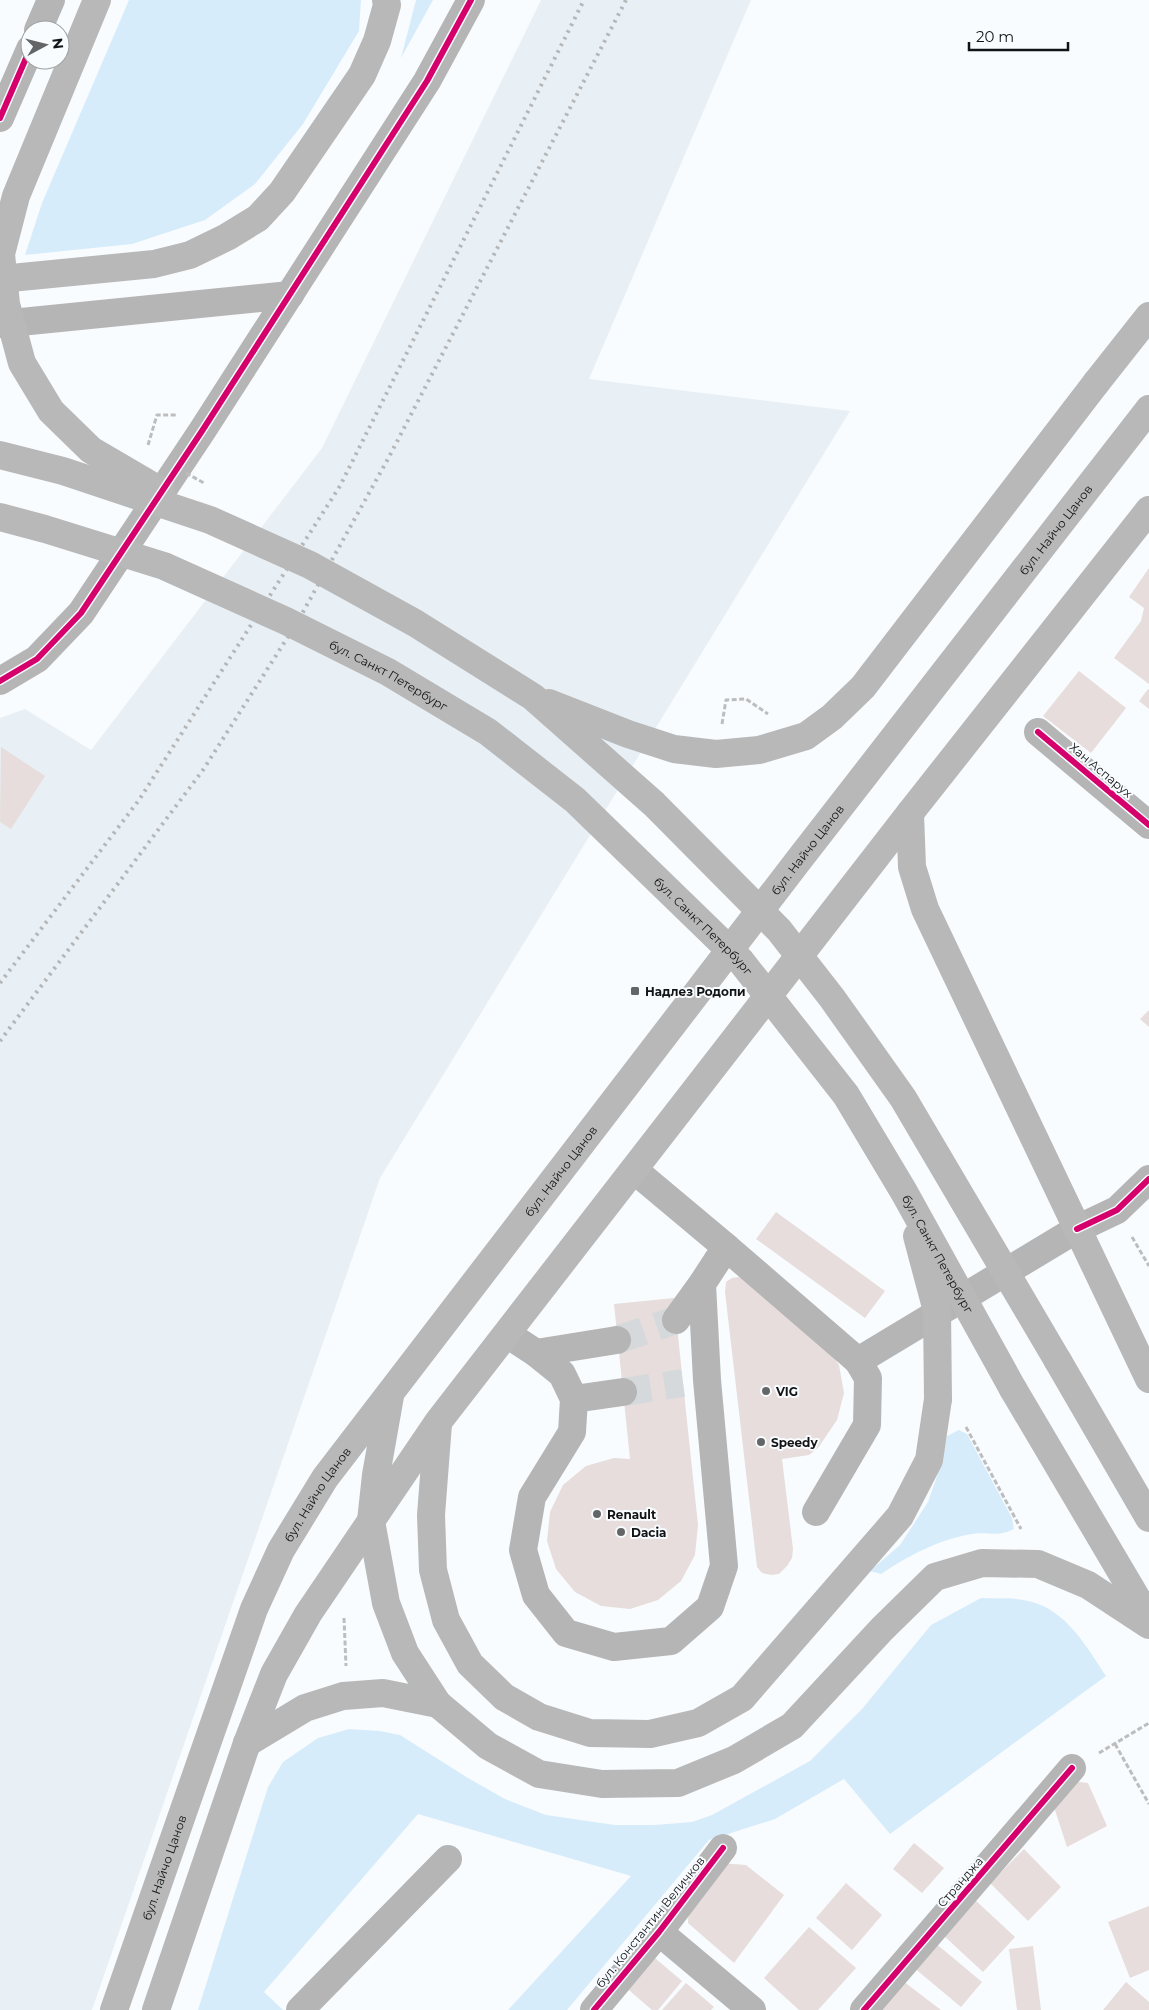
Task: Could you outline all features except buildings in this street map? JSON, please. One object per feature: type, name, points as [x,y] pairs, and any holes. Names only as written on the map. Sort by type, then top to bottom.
[{"type":"main road","points":[[97,0],[16,196],[1,254],[6,304],[22,363],[51,411],[91,450],[210,520]]},
{"type":"main road","points":[[0,279],[154,264],[190,255],[227,237],[258,218],[282,192],[362,75],[377,41],[387,5],[386,0]]},
{"type":"main road","points":[[533,697],[628,734],[674,749],[716,754],[759,750],[806,736],[832,716],[863,687],[1149,316]]},
{"type":"main road","name":"бул. Найчо Цанов","points":[[114,2010],[254,1609],[280,1550],[325,1478],[792,868],[1149,409]]},
{"type":"main road","points":[[0,455],[63,471],[210,520],[310,565],[415,622],[533,697],[654,804],[779,930],[832,998],[903,1098],[1149,1518]]},
{"type":"main road","points":[[156,2010],[247,1743],[274,1674],[308,1614],[438,1422],[910,813],[1149,510]]},
{"type":"main road","name":"бул. Санкт Петербург","points":[[0,517],[164,566],[286,621],[388,672],[488,732],[575,800],[740,960],[846,1095],[904,1192],[1013,1389],[1149,1619]]},
{"type":"main road","points":[[910,813],[912,867],[925,909],[1149,1379]]},
{"type":"main road","points":[[438,1422],[431,1515],[433,1570],[446,1620],[470,1664],[504,1697],[539,1717],[590,1733],[650,1734],[698,1723],[742,1698],[900,1516],[929,1460],[938,1399],[937,1311],[904,1192]]},
{"type":"main road","points":[[391,1390],[376,1475],[371,1521],[386,1603],[405,1653],[438,1704],[488,1746],[539,1774],[602,1784],[678,1783],[734,1760],[792,1726],[882,1629],[934,1577],[982,1563],[1038,1564],[1088,1585],[1149,1625]]},
{"type":"main road","points":[[247,1743],[305,1708],[343,1696],[383,1693],[438,1704]]},
{"type":"street","points":[[42,20],[51,0]]},
{"type":"street","points":[[0,681],[37,659],[81,613],[202,431],[427,81],[471,0]]},
{"type":"street","points":[[0,118],[21,70]]},
{"type":"street","points":[[0,324],[290,295]]},
{"type":"street","name":"Хан Аспарух","points":[[1038,732],[1149,825]]},
{"type":"street","points":[[634,1170],[858,1362],[868,1378],[867,1425],[816,1512]]},
{"type":"street","points":[[858,1362],[1077,1229],[1117,1210],[1149,1179]]},
{"type":"street","points":[[676,1320],[726,1247]]},
{"type":"street","points":[[507,1334],[536,1353],[562,1374],[574,1399],[572,1432],[532,1497],[523,1550],[536,1594],[566,1633],[614,1647],[671,1641],[710,1607],[724,1566],[695,1381],[702,1284]]},
{"type":"street","points":[[536,1353],[617,1340]]},
{"type":"street","points":[[574,1399],[622,1392]]},
{"type":"street","name":"Странджа","points":[[864,2010],[1072,1768]]},
{"type":"street","name":"бул. Константин Величков","points":[[594,2010],[659,1932],[723,1848]]},
{"type":"street","points":[[300,2010],[448,1859]]},
{"type":"street","points":[[659,1932],[752,2010]]},
{"type":"path","points":[[148,444],[157,415],[177,415]]},
{"type":"path","points":[[964,1424],[1021,1529]]},
{"type":"path","points":[[344,1612],[346,1671]]},
{"type":"path","points":[[1149,1723],[1115,1744],[1149,1804]]},
{"type":"shaded area","points":[[129,0],[361,0],[359,31],[303,124],[255,184],[205,220],[132,244],[25,255],[42,203]]},
{"type":"shaded area","points":[[416,0],[433,0],[401,58]]},
{"type":"shaded area","points":[[541,0],[751,0],[589,379],[850,411],[380,1178],[92,2010],[0,2010],[0,718],[25,709],[91,750],[322,448]]},
{"type":"shaded area","points":[[959,1430],[967,1434],[1012,1518],[1014,1529],[997,1534],[978,1533],[960,1536],[936,1544],[913,1555],[881,1574],[870,1571],[900,1545],[928,1502],[942,1462],[947,1436]]},
{"type":"shaded area","points":[[981,1598],[1028,1601],[1041,1605],[1053,1612],[1074,1630],[1106,1676],[890,1834],[844,1779],[775,1819],[709,1840],[567,2010],[508,2010],[631,1876],[418,1814],[264,1992],[283,2010],[198,2010],[268,1787],[283,1762],[318,1738],[349,1729],[380,1731],[400,1735],[505,1799],[546,1815],[615,1825],[654,1825],[692,1822],[712,1815],[810,1761],[862,1709],[931,1625]]},
{"type":"tunnel","points":[[617,1340],[676,1320]]},
{"type":"tunnel","points":[[623,1392],[683,1383]]},
{"type":"railway","points":[[0,983],[139,800],[340,486],[584,0]]},
{"type":"railway","points":[[0,1041],[203,770],[298,621],[389,457],[626,0]]},
{"type":"cycle path","points":[[0,681],[37,659],[81,613],[202,431],[427,81],[471,0]]},
{"type":"cycle path","points":[[0,118],[21,70]]},
{"type":"cycle path","points":[[1038,732],[1149,825]]},
{"type":"cycle path","points":[[1077,1229],[1117,1210],[1149,1179]]},
{"type":"cycle path","points":[[864,2010],[1072,1768]]},
{"type":"cycle path","points":[[594,2010],[659,1932],[723,1848]]},
{"type":"place","name":"Надлез Родопи","points":[[635,991]]},
{"type":"place","name":"VIG","points":[[766,1391]]},
{"type":"place","name":"Speedy","points":[[761,1442]]},
{"type":"place","name":"Renault","points":[[597,1514]]},
{"type":"place","name":"Dacia","points":[[621,1532]]}]
